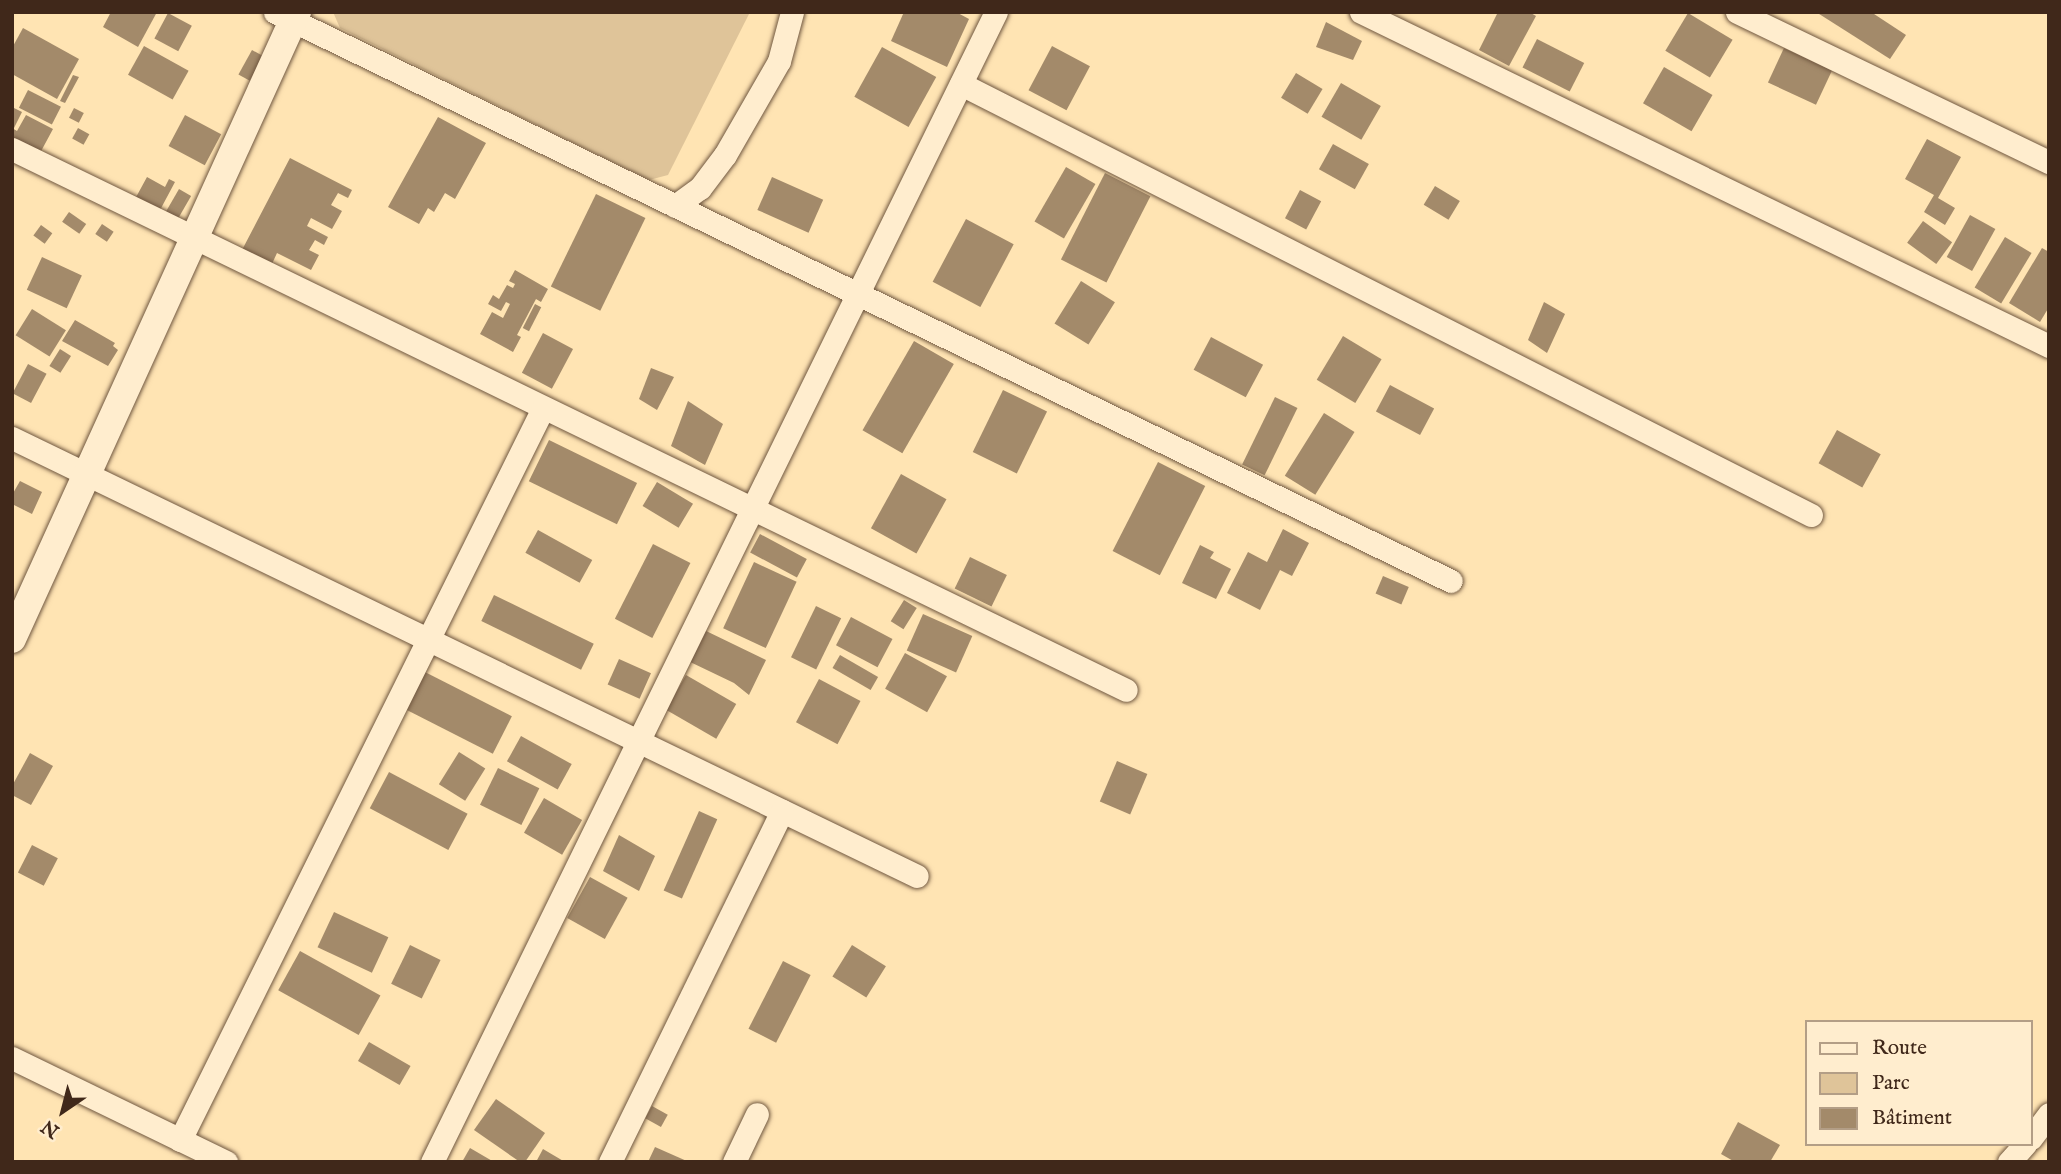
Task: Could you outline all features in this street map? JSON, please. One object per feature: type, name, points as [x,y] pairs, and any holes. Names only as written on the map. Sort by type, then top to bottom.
[{"type":"street","points":[[675,206],[700,188],[725,155],[779,61],[792,12]]},
{"type":"street","points":[[432,1162],[996,12]]},
{"type":"street","points":[[1361,12],[2049,346]]},
{"type":"street","points":[[1737,12],[2049,162]]},
{"type":"street","points":[[12,639],[195,238],[288,15],[675,206],[1451,581]]},
{"type":"street","points":[[961,84],[1811,515]]},
{"type":"street","points":[[12,149],[1126,691]]},
{"type":"street","points":[[180,1140],[543,408]]},
{"type":"street","points":[[12,439],[917,876]]},
{"type":"street","points":[[610,1162],[782,811]]},
{"type":"street","points":[[12,1058],[226,1162]]},
{"type":"street","points":[[734,1162],[757,1114]]},
{"type":"street","points":[[2033,1135],[2049,1114]]},
{"type":"street","points":[[2008,1162],[2023,1146]]},
{"type":"green space","points":[[333,12],[750,12],[668,175],[649,180],[340,28]]},
{"type":"building","points":[[111,12],[157,12],[138,47],[103,27]]},
{"type":"building","points":[[904,12],[956,12],[969,19],[947,67],[891,41]]},
{"type":"building","points":[[1498,12],[1529,12],[1536,16],[1509,66],[1479,50]]},
{"type":"building","points":[[1816,12],[1871,12],[1906,35],[1890,59]]},
{"type":"building","points":[[168,13],[192,26],[178,51],[154,39]]},
{"type":"building","points":[[1688,13],[1733,40],[1710,77],[1665,51]]},
{"type":"building","points":[[1326,22],[1362,41],[1353,60],[1316,47]]},
{"type":"building","points":[[23,28],[79,59],[57,99],[12,74],[12,48]]},
{"type":"building","points":[[1537,39],[1584,63],[1570,92],[1522,68]]},
{"type":"building","points":[[144,46],[189,71],[173,100],[128,75]]},
{"type":"building","points":[[1052,46],[1090,66],[1066,110],[1029,90]]},
{"type":"building","points":[[882,47],[936,77],[909,127],[854,97]]},
{"type":"building","points":[[1784,48],[1832,70],[1816,105],[1768,82]]},
{"type":"building","points":[[252,50],[263,56],[250,81],[238,74]]},
{"type":"building","points":[[1664,67],[1712,95],[1691,131],[1643,103]]},
{"type":"building","points":[[1296,73],[1323,89],[1308,114],[1281,98]]},
{"type":"building","points":[[73,75],[79,77],[65,103],[60,101]]},
{"type":"building","points":[[1341,83],[1381,106],[1361,140],[1322,117]]},
{"type":"building","points":[[28,90],[61,107],[52,125],[19,108]]},
{"type":"building","points":[[12,107],[22,112],[14,128],[12,127]]},
{"type":"building","points":[[74,108],[84,113],[79,123],[69,118]]},
{"type":"building","points":[[26,115],[53,129],[39,155],[12,141],[12,128],[17,131]]},
{"type":"building","points":[[185,115],[221,134],[205,165],[169,146]]},
{"type":"building","points":[[438,117],[486,143],[455,199],[445,193],[434,212],[428,208],[419,224],[388,207]]},
{"type":"building","points":[[78,128],[89,134],[84,145],[72,138]]},
{"type":"building","points":[[1927,139],[1961,157],[1938,198],[1955,208],[1945,225],[1924,212],[1934,195],[1905,179]]},
{"type":"building","points":[[1333,144],[1369,164],[1355,189],[1319,169]]},
{"type":"building","points":[[290,158],[352,190],[348,198],[338,193],[331,205],[342,211],[332,229],[311,218],[307,226],[328,237],[324,245],[315,240],[309,250],[319,255],[311,270],[277,253],[271,266],[242,250]]},
{"type":"building","points":[[1066,167],[1095,184],[1064,239],[1034,222]]},
{"type":"building","points":[[1105,173],[1150,196],[1106,283],[1061,259]]},
{"type":"building","points":[[147,177],[165,187],[169,179],[175,182],[159,212],[135,199]]},
{"type":"building","points":[[772,177],[823,200],[809,233],[757,210]]},
{"type":"building","points":[[1435,186],[1460,201],[1449,220],[1424,205]]},
{"type":"building","points":[[179,189],[191,196],[178,219],[166,212]]},
{"type":"building","points":[[1300,190],[1321,201],[1306,230],[1285,218]]},
{"type":"building","points":[[596,194],[645,218],[600,311],[551,287]]},
{"type":"building","points":[[69,212],[86,224],[79,234],[62,222]]},
{"type":"building","points":[[1970,215],[1995,229],[1972,271],[1947,257]]},
{"type":"building","points":[[966,219],[1014,244],[980,307],[933,282]]},
{"type":"building","points":[[1923,221],[1952,242],[1936,264],[1907,243]]},
{"type":"building","points":[[102,224],[114,232],[107,242],[95,234]]},
{"type":"building","points":[[41,225],[52,233],[45,244],[33,236]]},
{"type":"building","points":[[2005,237],[2032,253],[2001,304],[1975,288]]},
{"type":"building","points":[[2042,248],[2049,252],[2049,307],[2040,322],[2009,303]]},
{"type":"building","points":[[42,257],[82,276],[67,308],[27,290]]},
{"type":"building","points":[[515,270],[548,289],[541,302],[536,299],[517,335],[521,337],[513,352],[480,334],[492,312],[503,318],[510,304],[506,302],[501,311],[488,304],[493,295],[499,299],[507,285],[513,288],[515,284],[509,281]]},
{"type":"building","points":[[1081,281],[1115,302],[1088,345],[1055,323]]},
{"type":"building","points":[[1544,302],[1565,314],[1547,353],[1528,340]]},
{"type":"building","points":[[535,304],[541,307],[529,331],[523,328]]},
{"type":"building","points":[[32,309],[66,330],[49,356],[16,335]]},
{"type":"building","points":[[75,320],[115,343],[113,346],[118,350],[108,366],[62,341]]},
{"type":"building","points":[[543,333],[573,349],[552,389],[522,373]]},
{"type":"building","points":[[1343,336],[1382,359],[1355,403],[1317,380]]},
{"type":"building","points":[[1211,337],[1263,365],[1246,397],[1194,370]]},
{"type":"building","points":[[914,341],[954,364],[902,453],[862,430]]},
{"type":"building","points":[[60,349],[71,356],[60,373],[49,366]]},
{"type":"building","points":[[28,364],[47,374],[31,403],[13,393]]},
{"type":"building","points":[[651,368],[674,377],[657,410],[639,399]]},
{"type":"building","points":[[1390,385],[1434,408],[1420,435],[1376,411]]},
{"type":"building","points":[[1003,390],[1047,411],[1017,473],[973,452]]},
{"type":"building","points":[[1275,397],[1297,408],[1265,475],[1242,464]]},
{"type":"building","points":[[688,401],[723,424],[705,465],[671,446]]},
{"type":"building","points":[[1324,413],[1355,432],[1315,495],[1285,476]]},
{"type":"building","points":[[1837,430],[1881,454],[1862,487],[1819,463]]},
{"type":"building","points":[[549,440],[637,483],[617,524],[529,481]]},
{"type":"building","points":[[1158,462],[1205,486],[1160,575],[1113,551]]},
{"type":"building","points":[[901,474],[946,499],[916,553],[871,528]]},
{"type":"building","points":[[20,481],[42,492],[32,514],[12,504],[12,495]]},
{"type":"building","points":[[657,482],[693,504],[679,528],[643,506]]},
{"type":"building","points":[[1283,529],[1309,543],[1292,576],[1280,570],[1260,610],[1227,593],[1248,552],[1267,562]]},
{"type":"building","points":[[538,530],[592,560],[580,583],[525,553]]},
{"type":"building","points":[[760,534],[807,559],[797,577],[750,553]]},
{"type":"building","points":[[653,544],[690,563],[652,638],[615,619]]},
{"type":"building","points":[[1200,545],[1214,552],[1210,558],[1231,569],[1216,599],[1182,583]]},
{"type":"building","points":[[970,557],[1007,575],[992,606],[955,588]]},
{"type":"building","points":[[754,562],[797,582],[766,648],[723,628]]},
{"type":"building","points":[[1383,576],[1409,587],[1401,604],[1376,593]]},
{"type":"building","points":[[494,595],[594,644],[581,670],[481,621]]},
{"type":"building","points":[[904,600],[917,608],[903,629],[891,621]]},
{"type":"building","points":[[816,606],[841,618],[816,670],[791,657]]},
{"type":"building","points":[[923,614],[972,636],[956,673],[907,651]]},
{"type":"building","points":[[851,617],[892,639],[877,667],[836,645]]},
{"type":"building","points":[[702,629],[766,660],[749,695],[734,683],[686,660]]},
{"type":"building","points":[[905,653],[947,676],[927,712],[885,689]]},
{"type":"building","points":[[840,655],[878,677],[871,690],[832,668]]},
{"type":"building","points":[[619,659],[651,673],[640,699],[608,685]]},
{"type":"building","points":[[421,670],[512,716],[493,754],[402,707]]},
{"type":"building","points":[[686,675],[736,704],[716,739],[666,710]]},
{"type":"building","points":[[819,679],[860,701],[837,744],[796,722]]},
{"type":"building","points":[[521,736],[572,764],[558,789],[507,761]]},
{"type":"building","points":[[459,752],[485,768],[465,801],[439,784]]},
{"type":"building","points":[[30,753],[53,766],[31,805],[12,795],[12,786]]},
{"type":"building","points":[[1117,761],[1147,774],[1130,814],[1100,802]]},
{"type":"building","points":[[498,768],[539,788],[521,825],[480,805]]},
{"type":"building","points":[[389,772],[468,814],[448,850],[370,808]]},
{"type":"building","points":[[544,798],[582,820],[562,855],[524,833]]},
{"type":"building","points":[[699,811],[717,819],[682,899],[664,890]]},
{"type":"building","points":[[619,835],[655,856],[639,891],[603,871]]},
{"type":"building","points":[[32,845],[58,858],[44,886],[18,873]]},
{"type":"building","points":[[590,877],[628,898],[605,939],[567,918]]},
{"type":"building","points":[[334,912],[388,937],[372,973],[318,947]]},
{"type":"building","points":[[410,945],[441,960],[422,999],[391,984]]},
{"type":"building","points":[[852,945],[886,966],[866,998],[832,976]]},
{"type":"building","points":[[300,951],[380,996],[359,1035],[278,990]]},
{"type":"building","points":[[783,961],[811,975],[776,1043],[748,1029]]},
{"type":"building","points":[[369,1042],[411,1066],[400,1085],[358,1061]]},
{"type":"building","points":[[496,1099],[545,1133],[525,1162],[520,1162],[474,1130]]},
{"type":"building","points":[[652,1106],[668,1115],[661,1127],[645,1118]]},
{"type":"building","points":[[1738,1122],[1780,1145],[1770,1162],[1735,1162],[1721,1154]]},
{"type":"building","points":[[655,1147],[689,1162],[648,1162]]},
{"type":"building","points":[[470,1148],[494,1162],[462,1162]]},
{"type":"building","points":[[543,1149],[565,1162],[536,1162]]}]
